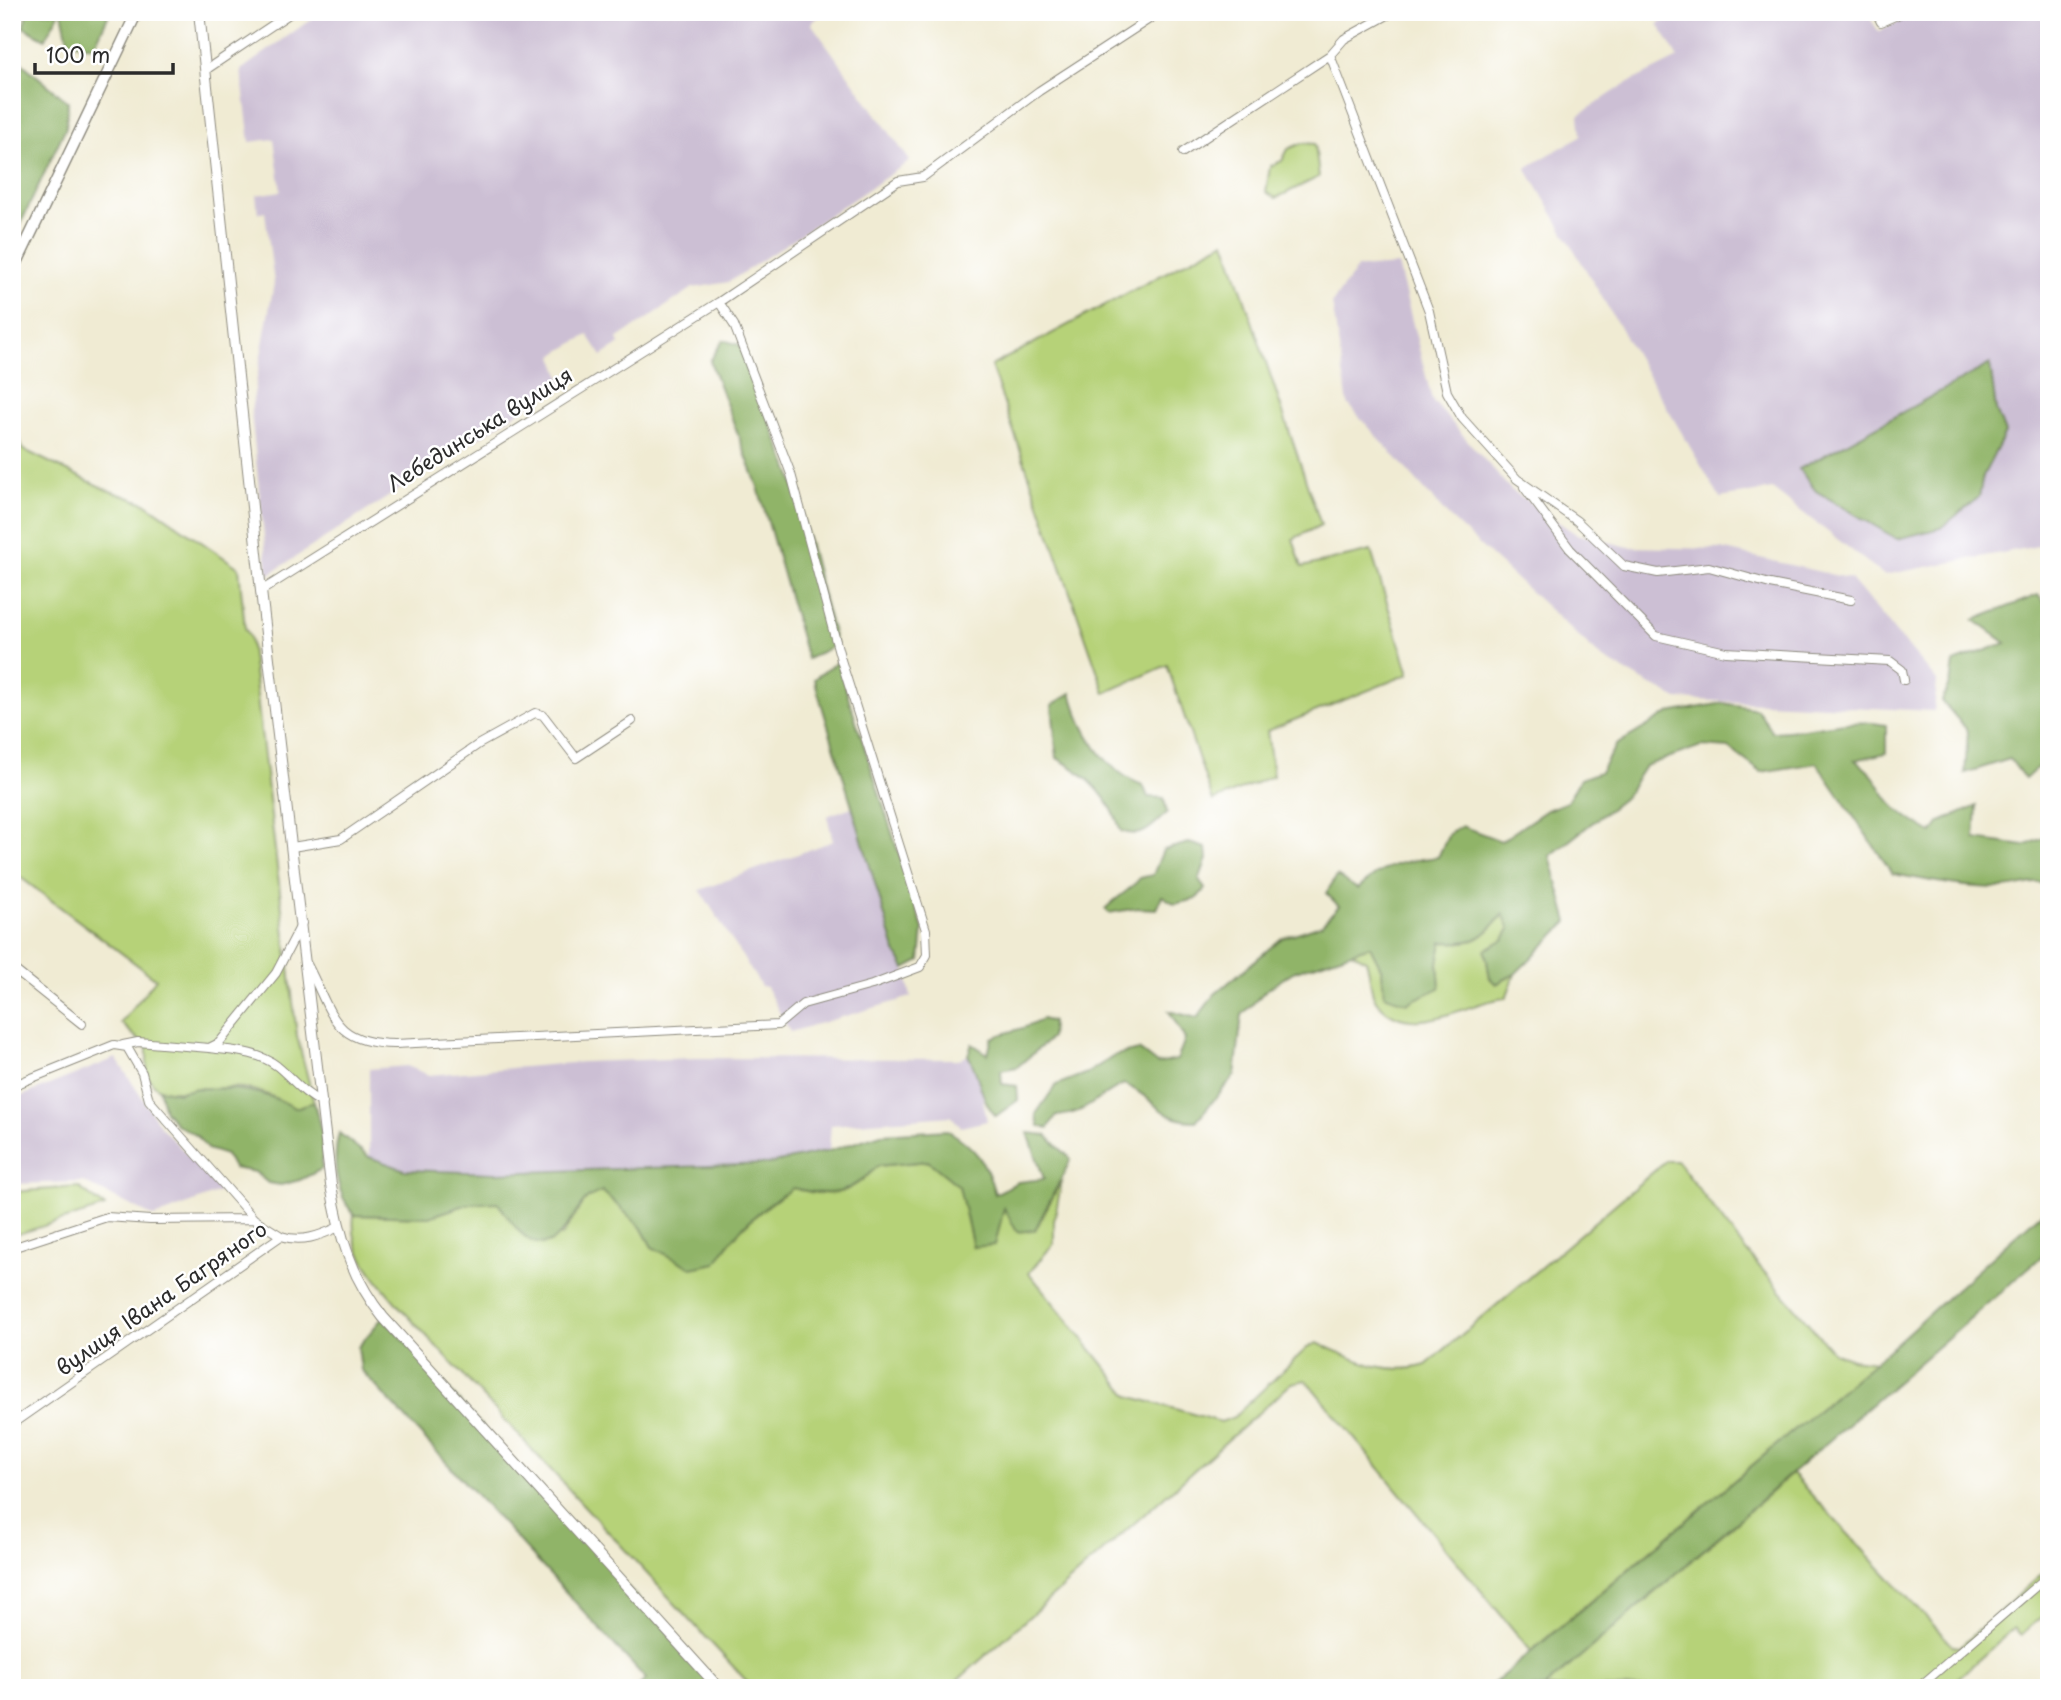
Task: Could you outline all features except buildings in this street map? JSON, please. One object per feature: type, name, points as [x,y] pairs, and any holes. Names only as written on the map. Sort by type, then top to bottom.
[{"type":"main road","points":[[12,273],[137,12]]},
{"type":"street","points":[[199,12],[261,591],[339,1227],[351,1268],[383,1317],[719,1688]]},
{"type":"street","points":[[207,69],[292,12]]},
{"type":"street","name":"Лебединська вулиця","points":[[261,591],[719,302],[898,181],[923,177],[1039,91],[1160,12]]},
{"type":"street","points":[[1183,152],[1330,55],[1343,39],[1393,12]]},
{"type":"street","points":[[1876,12],[1881,22],[1904,12]]},
{"type":"street","points":[[1330,55],[1429,311],[1447,393],[1462,418],[1517,480],[1570,549],[1656,636],[1726,652],[1890,661],[1902,670],[1904,680]]},
{"type":"street","points":[[307,964],[328,1008],[350,1037],[368,1043],[395,1044],[778,1024],[803,1004],[872,985],[920,967],[927,955],[926,930],[841,660],[791,474],[734,325],[719,302]]},
{"type":"street","points":[[1517,480],[1577,521],[1624,566],[1658,573],[1709,567],[1770,584],[1851,600]]},
{"type":"street","points":[[292,847],[341,839],[479,744],[535,713],[543,715],[576,758],[632,721]]},
{"type":"street","points":[[209,1048],[219,1043],[276,973],[302,923]]},
{"type":"street","points":[[12,968],[82,1024]]},
{"type":"street","points":[[12,1086],[77,1058],[138,1042],[253,1053],[275,1065],[305,1095],[323,1103]]},
{"type":"street","points":[[122,1045],[133,1053],[149,1100],[254,1219],[281,1236]]},
{"type":"street","points":[[12,1248],[107,1217],[150,1220],[254,1219]]},
{"type":"street","name":"вулиця Івана Багряного","points":[[12,1424],[281,1236],[295,1240],[309,1238],[339,1227]]},
{"type":"street","points":[[1918,1688],[2049,1574]]},
{"type":"shaded area","points":[[321,12],[825,12],[811,23],[910,161],[729,282],[693,288],[617,339],[620,344],[602,356],[588,335],[560,351],[553,356],[563,383],[268,575],[251,411],[274,283],[265,212],[258,213],[256,195],[281,191],[274,139],[250,142],[241,70]]},
{"type":"shaded area","points":[[1680,12],[1866,12],[1879,32],[1915,12],[2049,12],[2049,544],[1884,575],[1772,489],[1720,498],[1526,168],[1581,136],[1579,115],[1624,85],[1678,58],[1658,24]]},
{"type":"shaded area","points":[[1398,265],[1432,400],[1511,490],[1576,534],[1629,547],[1721,549],[1851,579],[1937,681],[1934,711],[1677,699],[1603,659],[1448,516],[1348,404],[1332,303],[1357,268]]},
{"type":"shaded area","points":[[852,807],[895,950],[905,969],[911,997],[790,1032],[766,987],[761,986],[700,890],[833,841],[827,816]]},
{"type":"shaded area","points":[[968,1055],[978,1073],[987,1121],[961,1127],[951,1116],[831,1125],[829,1151],[769,1164],[495,1173],[405,1170],[369,1157],[369,1069],[407,1066],[429,1075],[583,1062],[696,1058],[961,1059]]},
{"type":"shaded area","points":[[116,1058],[161,1127],[222,1191],[154,1217],[83,1182],[12,1184],[12,1100]]},
{"type":"green space","points":[[28,12],[60,12],[45,39],[23,27]]},
{"type":"green space","points":[[62,12],[110,12],[94,47],[68,41]]},
{"type":"green space","points":[[12,55],[68,102],[66,127],[12,242]]},
{"type":"green space","points":[[1302,143],[1315,144],[1319,177],[1276,198],[1266,192],[1270,166],[1282,161],[1288,149]]},
{"type":"green space","points":[[1225,241],[1321,525],[1293,539],[1302,567],[1371,551],[1409,674],[1267,731],[1273,776],[1213,801],[1167,665],[1105,693],[991,366]]},
{"type":"green space","points":[[723,340],[740,345],[791,474],[836,645],[807,659],[758,487],[710,361]]},
{"type":"green space","points":[[1990,364],[1996,410],[2005,433],[1983,476],[1979,497],[1941,528],[1897,539],[1816,491],[1799,469]]},
{"type":"green space","points":[[12,426],[18,431],[22,449],[107,490],[145,503],[239,568],[245,628],[250,638],[297,1036],[314,1102],[295,1108],[271,1096],[244,1088],[174,1091],[157,1087],[147,1076],[147,1048],[121,1023],[156,979],[12,871]]},
{"type":"green space","points":[[2038,595],[2049,610],[2049,768],[2039,766],[2025,779],[2010,759],[1965,773],[1968,731],[1942,701],[1952,677],[1954,662],[2006,643],[1974,620]]},
{"type":"green space","points":[[837,662],[923,929],[920,961],[905,969],[895,950],[814,679]]},
{"type":"green space","points":[[1071,693],[1088,735],[1106,760],[1129,779],[1143,785],[1148,797],[1164,798],[1167,813],[1147,830],[1136,834],[1121,831],[1105,798],[1079,772],[1057,758],[1052,705]]},
{"type":"green space","points":[[1723,703],[1757,709],[1772,732],[1843,723],[1886,725],[1886,753],[1855,760],[1871,774],[1896,809],[1932,833],[1940,822],[1977,806],[1975,839],[2024,846],[2049,836],[2049,884],[1987,888],[1893,874],[1817,763],[1761,772],[1729,748],[1701,746],[1645,766],[1625,797],[1550,856],[1568,922],[1515,974],[1496,984],[1490,978],[1485,950],[1504,939],[1510,929],[1503,914],[1477,939],[1442,942],[1438,963],[1440,988],[1407,1003],[1384,995],[1382,970],[1370,946],[1293,972],[1266,990],[1242,1015],[1235,1075],[1196,1121],[1183,1120],[1165,1113],[1135,1089],[1124,1084],[1077,1112],[1056,1116],[1048,1128],[1039,1126],[1036,1114],[1056,1085],[1087,1073],[1116,1055],[1139,1050],[1157,1064],[1177,1060],[1185,1039],[1169,1011],[1197,1018],[1215,994],[1282,938],[1321,925],[1339,906],[1326,893],[1337,876],[1358,889],[1377,874],[1395,865],[1438,857],[1449,834],[1462,826],[1501,841],[1547,810],[1567,802],[1580,779],[1600,772],[1616,745],[1669,713]]},
{"type":"green space","points":[[1189,843],[1206,848],[1207,859],[1199,880],[1205,889],[1196,899],[1175,904],[1162,896],[1156,909],[1138,908],[1109,913],[1105,909],[1140,878],[1153,875],[1163,850]]},
{"type":"green space","points":[[1503,914],[1510,929],[1504,939],[1485,950],[1490,978],[1496,984],[1515,974],[1506,998],[1440,1017],[1406,1020],[1391,1014],[1374,998],[1366,960],[1350,951],[1370,946],[1382,970],[1384,995],[1440,988],[1438,963],[1442,942],[1477,939],[1490,930]]},
{"type":"green space","points":[[1042,1019],[1052,1022],[1051,1038],[1017,1067],[1001,1070],[1002,1084],[1017,1086],[1018,1100],[996,1116],[983,1095],[968,1055],[972,1044],[988,1054],[992,1038]]},
{"type":"green space","points":[[196,1088],[259,1093],[295,1108],[314,1102],[322,1134],[322,1169],[300,1180],[281,1185],[268,1183],[255,1172],[233,1168],[226,1155],[207,1149],[197,1136],[176,1124],[165,1111],[159,1089],[178,1093]]},
{"type":"green space","points":[[947,1130],[973,1149],[984,1164],[995,1194],[1018,1182],[1044,1179],[1028,1133],[1046,1135],[1071,1159],[1035,1230],[1017,1232],[1004,1208],[995,1245],[973,1247],[959,1186],[928,1161],[878,1166],[858,1183],[839,1192],[819,1193],[793,1188],[749,1221],[731,1240],[716,1263],[692,1268],[652,1247],[641,1227],[602,1191],[586,1200],[558,1236],[541,1244],[531,1241],[520,1232],[497,1202],[468,1204],[429,1217],[354,1215],[339,1186],[336,1165],[339,1133],[369,1157],[405,1170],[495,1173],[769,1164],[829,1151],[881,1134]]},
{"type":"green space","points":[[928,1161],[959,1186],[973,1247],[1004,1207],[1035,1230],[1062,1180],[1054,1221],[1054,1243],[1029,1273],[1129,1396],[1221,1422],[1234,1417],[1307,1348],[1317,1343],[1384,1368],[1426,1365],[1666,1161],[1677,1161],[1747,1252],[1833,1352],[1852,1359],[1875,1362],[1531,1651],[1306,1380],[1292,1383],[949,1688],[753,1688],[397,1304],[365,1263],[354,1228],[354,1215],[429,1217],[468,1204],[497,1201],[520,1232],[562,1236],[586,1199],[602,1190],[641,1227],[652,1247],[716,1263],[723,1251],[750,1221],[793,1188],[830,1194],[840,1192],[858,1183],[877,1166]]},
{"type":"green space","points":[[78,1187],[105,1207],[12,1236],[12,1192]]},
{"type":"green space","points":[[2049,1206],[2049,1250],[1544,1688],[1488,1688],[1875,1362]]},
{"type":"green space","points":[[383,1317],[719,1688],[637,1688],[646,1679],[361,1370],[358,1347]]},
{"type":"green space","points":[[1792,1474],[1953,1646],[1960,1647],[2049,1568],[2049,1610],[2021,1635],[2014,1628],[1947,1688],[1544,1688]]}]
